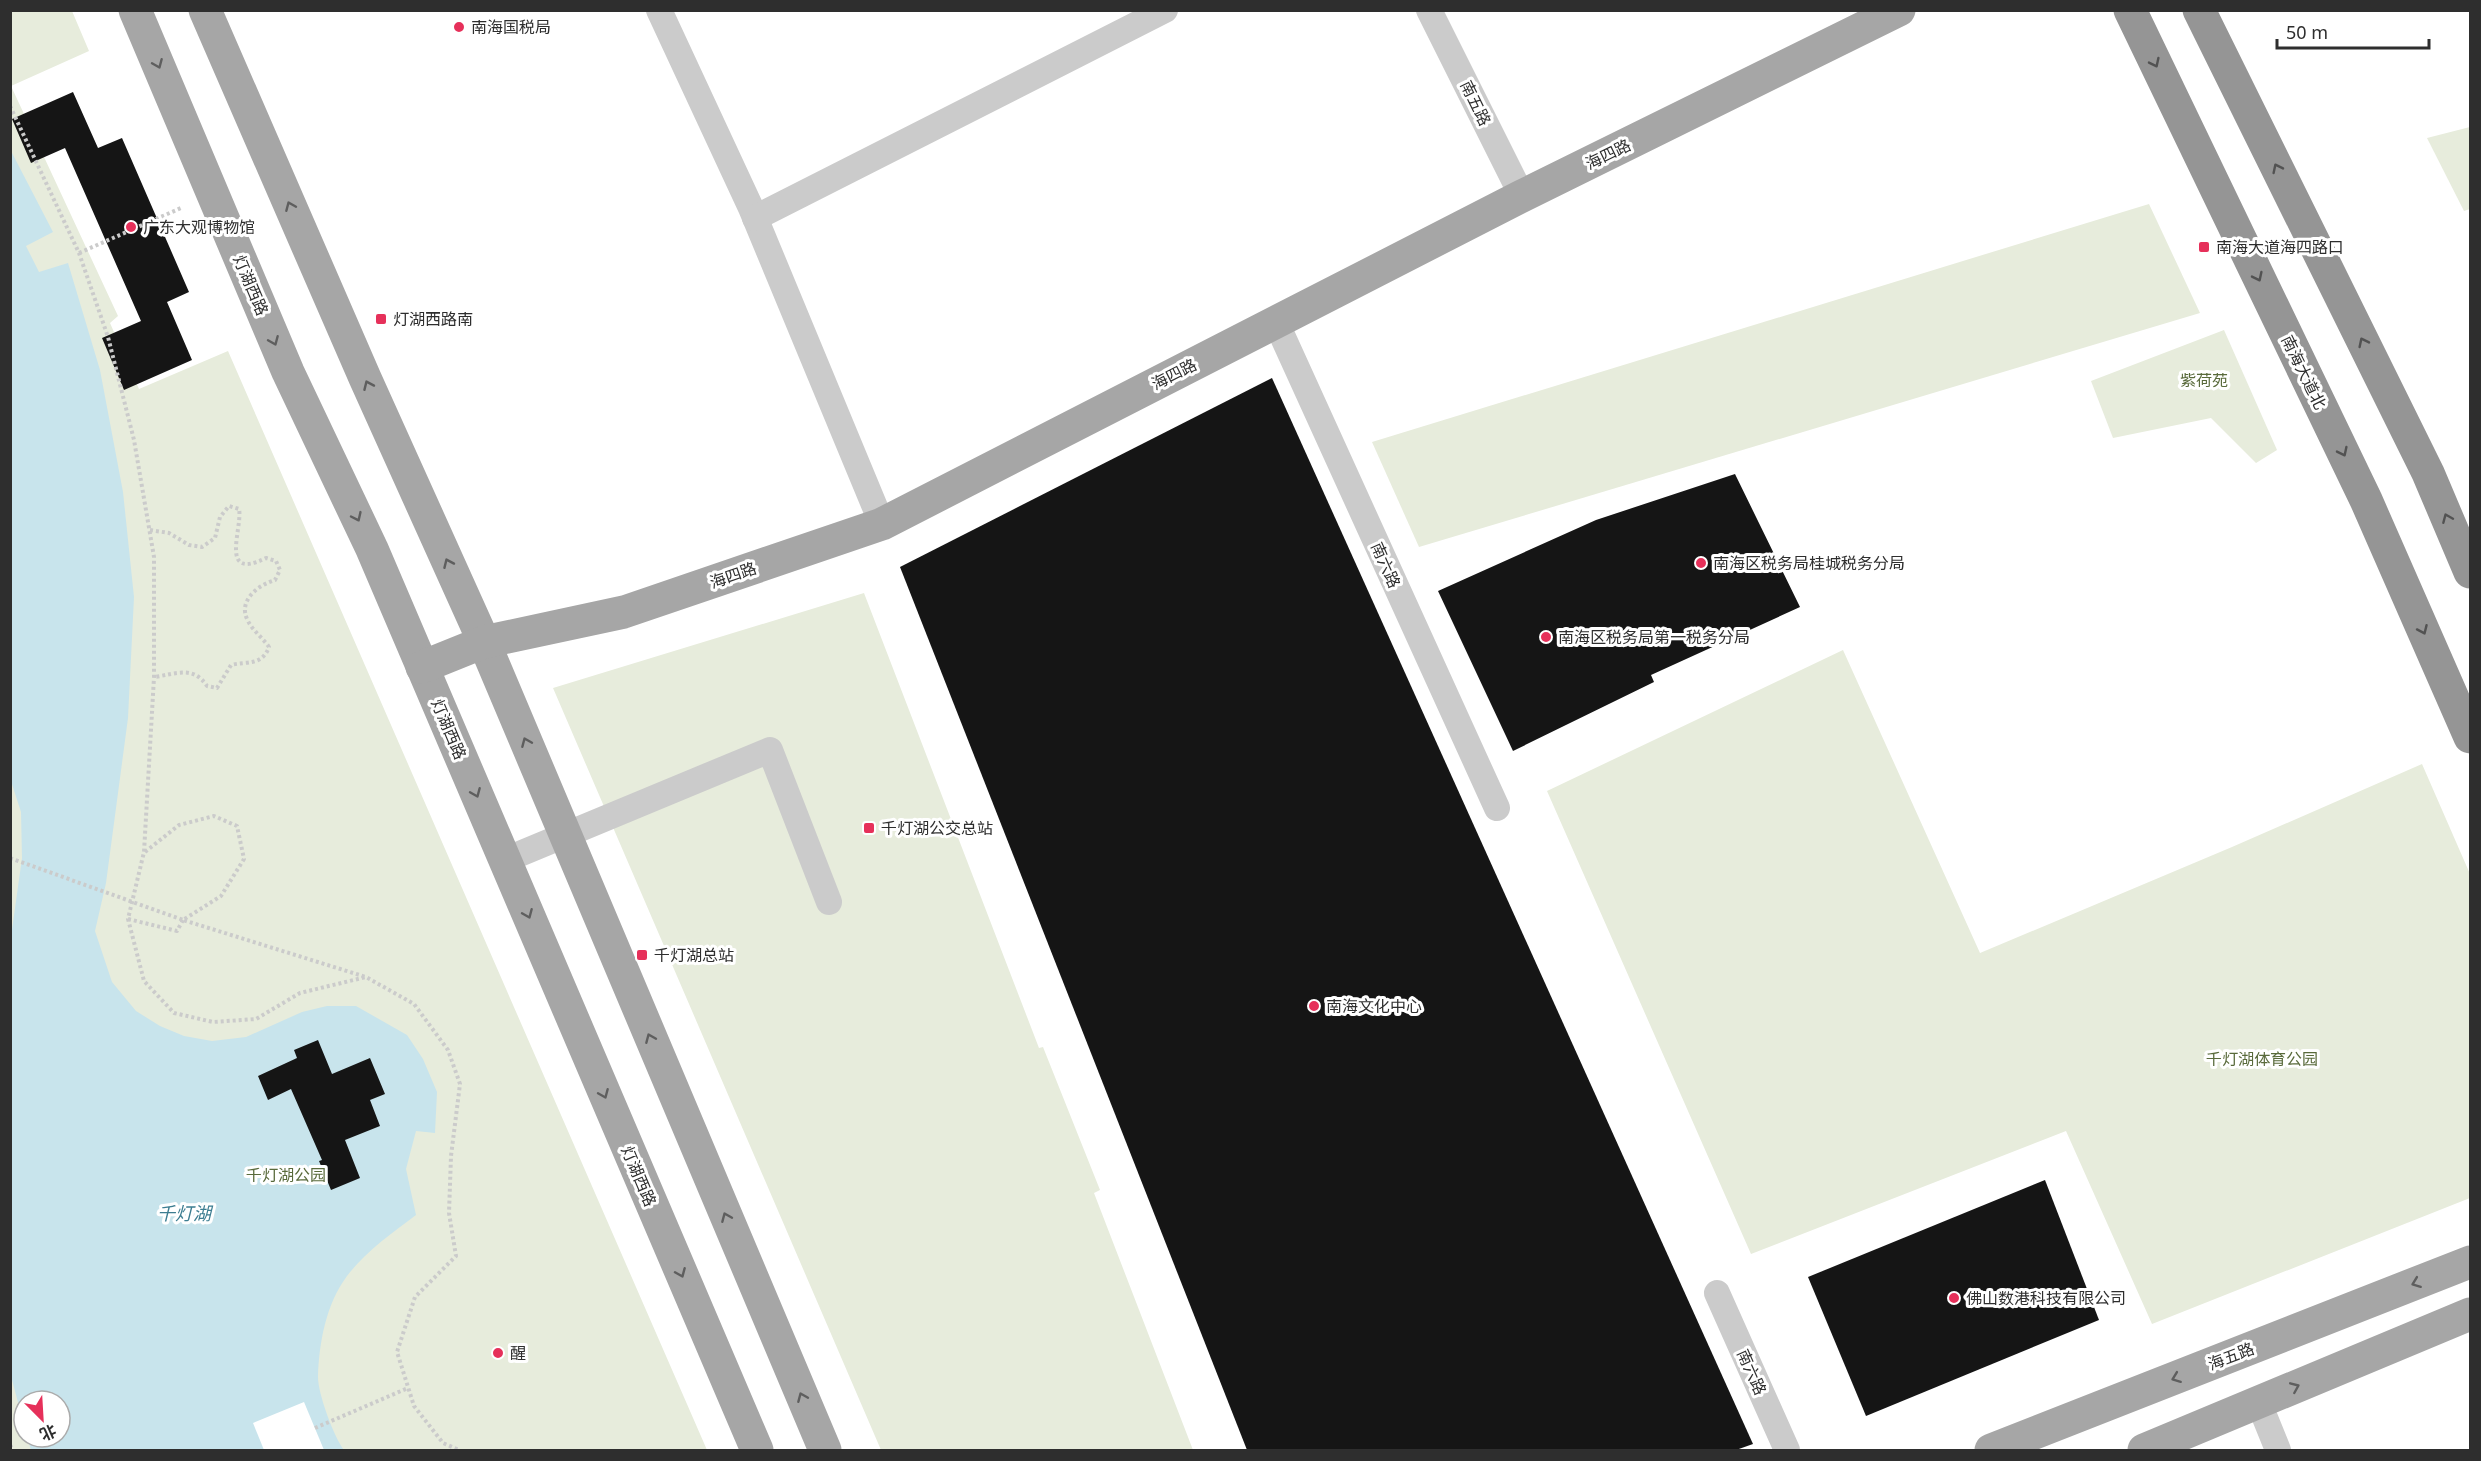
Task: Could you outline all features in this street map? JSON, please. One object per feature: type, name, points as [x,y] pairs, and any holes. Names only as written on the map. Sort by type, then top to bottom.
[{"type":"highway","name":"南海大道北","points":[[2130,10],[2366,500],[2470,737]]},
{"type":"highway","points":[[2199,10],[2428,473],[2470,572]]},
{"type":"main road","name":"灯湖西路","points":[[135,10],[288,372],[372,549],[757,1450]]},
{"type":"main road","points":[[205,10],[364,378],[484,642],[825,1450]]},
{"type":"main road","name":"海四路","points":[[422,667],[484,642],[624,612],[882,525],[1522,196],[1899,10]]},
{"type":"main road","name":"海五路","points":[[1991,1450],[2470,1262]]},
{"type":"main road","points":[[2144,1450],[2470,1314]]},
{"type":"street","points":[[659,10],[755,218],[882,525]]},
{"type":"street","points":[[755,218],[1165,10]]},
{"type":"street","name":"南五路","points":[[1429,10],[1522,196]]},
{"type":"street","name":"南六路","points":[[1276,322],[1497,808]]},
{"type":"street","points":[[505,860],[770,750],[829,902]]},
{"type":"street","name":"南六路","points":[[1717,1293],[1787,1450]]},
{"type":"street","points":[[2259,1403],[2278,1450]]},
{"type":"path","points":[[10,106],[79,253],[108,337],[134,440],[154,557],[154,677],[144,852],[128,919],[144,981],[174,1013],[213,1022],[256,1019],[300,993],[366,977]]},
{"type":"path","points":[[79,253],[181,208]]},
{"type":"path","points":[[150,531],[169,533],[189,545],[202,547],[215,538],[220,517],[229,506],[239,509],[241,518],[234,545],[237,556],[243,563],[254,564],[266,558],[276,561],[280,570],[275,580],[261,584],[250,595],[244,608],[248,622],[269,647],[266,656],[255,663],[231,664],[217,688],[207,686],[200,676],[190,672],[154,677]]},
{"type":"path","points":[[128,919],[177,931],[183,920],[221,896],[244,859],[237,826],[214,816],[179,825],[144,852]]},
{"type":"path","points":[[10,858],[183,920],[366,977],[414,1004],[448,1050],[460,1084],[450,1156],[449,1213],[456,1256],[415,1297],[397,1352],[414,1407],[443,1443],[459,1450]]},
{"type":"path","points":[[315,1428],[408,1388]]},
{"type":"path","points":[[10,1445],[13,1450]]},
{"type":"green space","name":"千灯湖公园","points":[[10,11],[72,11],[89,51],[11,86],[118,316],[110,323],[139,389],[228,351],[707,1450],[11,1450]]},
{"type":"green space","points":[[2470,127],[2470,209],[2464,211],[2427,138]]},
{"type":"green space","points":[[2149,204],[2200,313],[1419,547],[1372,442]]},
{"type":"green space","name":"紫荷苑","points":[[2224,330],[2277,450],[2256,463],[2211,418],[2113,438],[2091,381]]},
{"type":"green space","points":[[864,593],[1039,1048],[1043,1047],[1100,1190],[1094,1193],[1193,1450],[881,1450],[553,688]]},
{"type":"green space","name":"千灯湖体育公园","points":[[1843,650],[1980,953],[2422,764],[2470,874],[2470,1198],[2152,1324],[2066,1131],[1751,1254],[1547,791]]},
{"type":"water","name":"千灯湖","points":[[10,149],[53,232],[26,246],[39,272],[68,263],[100,370],[123,492],[134,597],[128,718],[106,883],[95,931],[112,982],[136,1011],[160,1026],[184,1036],[212,1041],[246,1037],[302,1012],[327,1006],[356,1006],[407,1035],[423,1059],[437,1092],[435,1133],[416,1131],[406,1169],[416,1215],[379,1243],[354,1267],[340,1287],[325,1324],[320,1351],[319,1384],[327,1415],[344,1450],[31,1450],[72,1449],[72,1389],[14,1389],[11,1376],[10,944],[22,858],[21,812],[10,778]]},
{"type":"pier","points":[[304,1402],[324,1450],[264,1450],[253,1423]]},
{"type":"building","name":"广东大观博物馆","points":[[73,92],[98,148],[122,138],[189,292],[167,302],[192,360],[124,390],[102,338],[141,321],[65,148],[31,163],[12,119]]},
{"type":"building","name":"南海文化中心","points":[[1272,378],[1753,1444],[1736,1450],[1247,1450],[900,567]]},
{"type":"building","points":[[1735,474],[1800,607],[1651,675],[1654,682],[1513,751],[1438,591],[1596,520]]},
{"type":"building","points":[[318,1040],[332,1074],[370,1058],[385,1094],[370,1100],[380,1126],[345,1140],[360,1178],[331,1190],[319,1161],[322,1160],[291,1089],[268,1100],[258,1076],[297,1058],[294,1050]]},
{"type":"building","name":"佛山数港科技有限公司","points":[[2045,1180],[2099,1320],[1866,1416],[1808,1277]]},
{"type":"place","name":"南海国税局","points":[[459,27]]},
{"type":"place","name":"广东大观博物馆","points":[[131,227]]},
{"type":"place","name":"南海大道海四路口","points":[[2204,247]]},
{"type":"place","name":"灯湖西路南","points":[[381,319]]},
{"type":"place","name":"南海区税务局桂城税务分局","points":[[1701,563]]},
{"type":"place","name":"南海区税务局第一税务分局","points":[[1546,637]]},
{"type":"place","name":"千灯湖公交总站","points":[[869,828]]},
{"type":"place","name":"千灯湖总站","points":[[642,955]]},
{"type":"place","name":"南海文化中心","points":[[1314,1006]]},
{"type":"place","name":"佛山数港科技有限公司","points":[[1954,1298]]},
{"type":"place","name":"醒","points":[[498,1353]]}]
